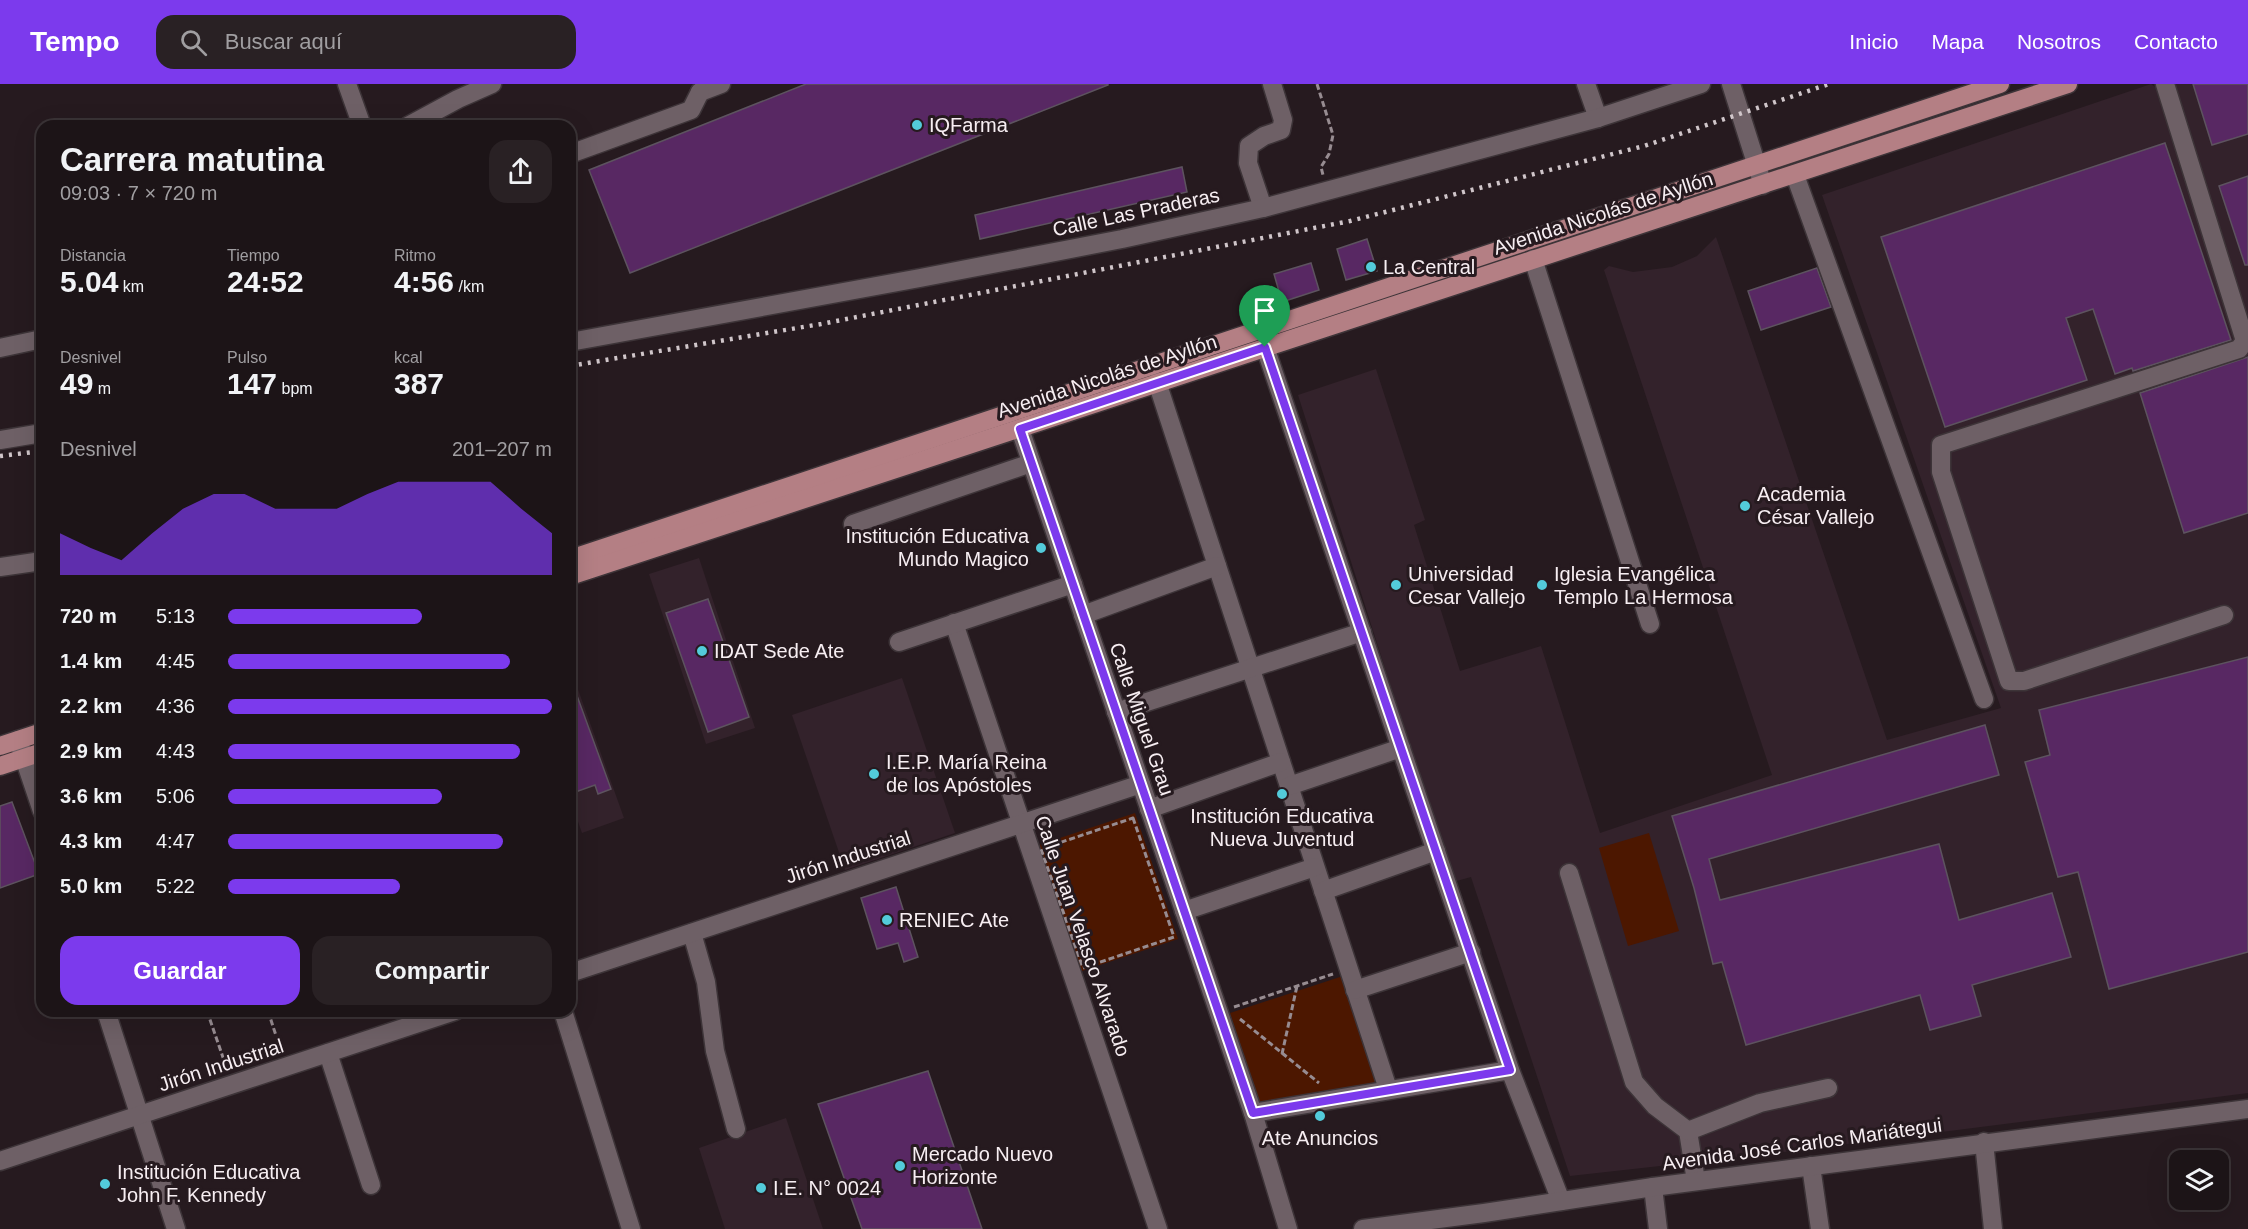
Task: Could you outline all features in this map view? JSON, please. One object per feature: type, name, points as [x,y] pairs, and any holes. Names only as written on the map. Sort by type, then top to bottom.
[{"type":"main road","name":"Avenida Nicolás de Ayllón","points":[[576,557],[2000,84]]},
{"type":"main road","name":"Avenida Nicolás de Ayllón","points":[[576,574],[2068,84]]},
{"type":"main road","points":[[6,744],[36,734]]},
{"type":"main road","points":[[0,766],[33,754]]},
{"type":"street","points":[[347,84],[360,120]]},
{"type":"street","points":[[419,120],[492,84]]},
{"type":"street","points":[[576,152],[691,110],[694,88],[721,84]]},
{"type":"street","points":[[1263,208],[1248,163],[1250,146],[1264,136],[1281,130],[1283,126],[1272,84]]},
{"type":"street","points":[[1586,84],[1598,118]]},
{"type":"street","name":"Calle Las Praderas","points":[[576,341],[1122,239],[1263,208],[1598,118],[1701,84]]},
{"type":"street","points":[[1731,84],[1763,185]]},
{"type":"street","points":[[2165,84],[2246,340],[2239,349],[1941,445],[1941,472],[2009,681],[2024,681],[2224,615]]},
{"type":"street","points":[[1795,175],[1984,699]]},
{"type":"street","points":[[1533,260],[1650,624]]},
{"type":"street","points":[[0,348],[36,340]]},
{"type":"street","points":[[1265,347],[1510,1070],[1561,1201]]},
{"type":"street","points":[[1157,382],[1388,1089]]},
{"type":"street","name":"Calle Miguel Grau","points":[[1020,429],[1253,1113],[1288,1229]]},
{"type":"street","points":[[0,440],[36,435]]},
{"type":"street","points":[[853,524],[1031,463]]},
{"type":"street","points":[[0,567],[36,562]]},
{"type":"street","points":[[1083,615],[1217,566]]},
{"type":"street","points":[[899,642],[1072,584]]},
{"type":"street","name":"Calle Juan Velasco Alvarado","points":[[954,623],[1158,1229]]},
{"type":"street","points":[[1116,712],[1362,632]]},
{"type":"street","points":[[6,744],[33,754],[36,773]]},
{"type":"street","points":[[1289,786],[1401,748]]},
{"type":"street","points":[[1149,809],[1281,762]]},
{"type":"street","name":"Jirón Industrial","points":[[576,971],[1141,784]]},
{"type":"street","points":[[1323,891],[1436,851]]},
{"type":"street","points":[[1184,911],[1315,867]]},
{"type":"street","points":[[1569,873],[1634,1082],[1655,1106],[1688,1131],[1696,1181]]},
{"type":"street","points":[[692,933],[706,982],[716,1051],[736,1129]]},
{"type":"street","points":[[1355,990],[1471,952]]},
{"type":"street","points":[[107,1017],[176,1229]]},
{"type":"street","name":"Jirón Industrial","points":[[0,1161],[437,1017]]},
{"type":"street","points":[[565,1017],[630,1229]]},
{"type":"street","points":[[328,1053],[371,1185]]},
{"type":"street","points":[[1253,1113],[1510,1070]]},
{"type":"street","points":[[1688,1131],[1760,1103],[1828,1088]]},
{"type":"street","name":"Avenida José Carlos Mariátegui","points":[[1364,1229],[1485,1221],[1561,1201],[1653,1187],[2248,1109]]},
{"type":"street","points":[[1984,1142],[1993,1229]]},
{"type":"street","points":[[1811,1166],[1820,1229]]},
{"type":"street","points":[[1653,1187],[1658,1229]]},
{"type":"path","points":[[1317,84],[1333,135],[1329,153],[1321,167],[1327,191]]},
{"type":"path","points":[[1133,818],[1174,937],[1083,968],[1041,849],[1133,818]]},
{"type":"path","points":[[1218,1012],[1349,969]]},
{"type":"path","points":[[1282,1054],[1297,986]]},
{"type":"path","points":[[1237,1025],[1234,1014],[1323,1087]]},
{"type":"path","points":[[209,1017],[233,1085]]},
{"type":"path","points":[[270,1017],[287,1067]]},
{"type":"shaded area","points":[[2151,84],[2158,89],[2176,84],[2248,84],[2248,1093],[1712,1161],[1703,1150],[1682,1153],[1678,1164],[1570,1176],[1471,877],[1453,882],[1298,395],[1376,369],[1425,520],[1414,525],[1460,671],[1541,646],[1600,833],[1772,775],[1604,270],[1609,266],[1633,272],[1672,267],[1697,256],[1716,237],[1887,740],[2001,708],[1822,195]]},
{"type":"shaded area","name":"IDAT Sede Ate","points":[[699,558],[755,728],[706,744],[649,574]]},
{"type":"shaded area","name":"I.E.P. María Reina de los Apóstoles","points":[[902,678],[955,833],[845,870],[792,715]]},
{"type":"shaded area","points":[[576,684],[624,818],[582,833],[576,816]]},
{"type":"shaded area","points":[[1135,813],[1178,939],[1079,972],[1036,846]]},
{"type":"shaded area","points":[[1649,833],[1679,931],[1628,946],[1599,848]]},
{"type":"shaded area","points":[[1346,975],[1382,1086],[1260,1108],[1230,1013]]},
{"type":"shaded area","name":"I.E. N° 0024","points":[[786,1118],[823,1229],[725,1229],[699,1148]]},
{"type":"building","points":[[806,84],[1108,85],[630,273],[589,170]]},
{"type":"building","points":[[2193,84],[2248,84],[2248,134],[2212,145]]},
{"type":"building","points":[[2165,143],[2231,340],[2133,371],[2132,368],[2115,374],[2093,309],[2066,318],[2087,380],[1945,427],[1881,237]]},
{"type":"building","points":[[1182,167],[1187,192],[980,239],[975,215]]},
{"type":"building","points":[[2248,176],[2248,265],[2245,265],[2219,186]]},
{"type":"building","points":[[1367,239],[1377,271],[1346,280],[1337,249]]},
{"type":"building","points":[[1311,263],[1319,290],[1282,302],[1274,274]]},
{"type":"building","points":[[1817,268],[1831,307],[1761,330],[1748,291]]},
{"type":"building","points":[[2248,357],[2248,513],[2184,533],[2140,393]]},
{"type":"building","points":[[708,599],[749,717],[708,732],[666,613]]},
{"type":"building","points":[[2248,657],[2248,952],[2109,989],[2078,872],[2058,877],[2025,762],[2050,755],[2039,710]]},
{"type":"building","points":[[576,693],[611,789],[598,794],[595,785],[576,792]]},
{"type":"building","points":[[1985,725],[1999,775],[1709,859],[1720,900],[1939,844],[1959,920],[2052,893],[2071,957],[1972,985],[1981,1016],[1930,1030],[1920,995],[1746,1045],[1722,962],[1713,964],[1694,888],[1672,816]]},
{"type":"building","points":[[12,802],[36,866],[36,875],[0,888],[0,806]]},
{"type":"building","name":"RENIEC Ate","points":[[896,887],[918,957],[904,962],[898,943],[877,949],[861,898]]},
{"type":"building","name":"Mercado Nuevo Horizonte","points":[[928,1071],[982,1229],[862,1229],[818,1104]]},
{"type":"railway","points":[[576,365],[821,324],[1350,221],[1644,146],[1829,84]]},
{"type":"railway","points":[[0,456],[36,452]]},
{"type":"place","name":"IQFarma","points":[[917,125]]},
{"type":"place","name":"La Central","points":[[1371,267]]},
{"type":"place","name":"Academia César Vallejo","points":[[1745,506]]},
{"type":"place","name":"Institución Educativa Mundo Magico","points":[[1041,548]]},
{"type":"place","name":"Universidad Cesar Vallejo","points":[[1396,585]]},
{"type":"place","name":"Iglesia Evangélica Templo La Hermosa","points":[[1542,585]]},
{"type":"place","name":"IDAT Sede Ate","points":[[702,651]]},
{"type":"place","name":"I.E.P. María Reina de los Apóstoles","points":[[874,774]]},
{"type":"place","name":"Institución Educativa Nueva Juventud","points":[[1282,794]]},
{"type":"place","name":"RENIEC Ate","points":[[887,920]]},
{"type":"place","name":"Ate Anuncios","points":[[1320,1116]]},
{"type":"place","name":"Mercado Nuevo Horizonte","points":[[900,1166]]},
{"type":"place","name":"Institución Educativa John F. Kennedy","points":[[105,1184]]},
{"type":"place","name":"I.E. N° 0024","points":[[761,1188]]},
{"type":"route","points":[[1265,347],[1510,1070],[1253,1113],[1020,429],[1265,347]]}]
